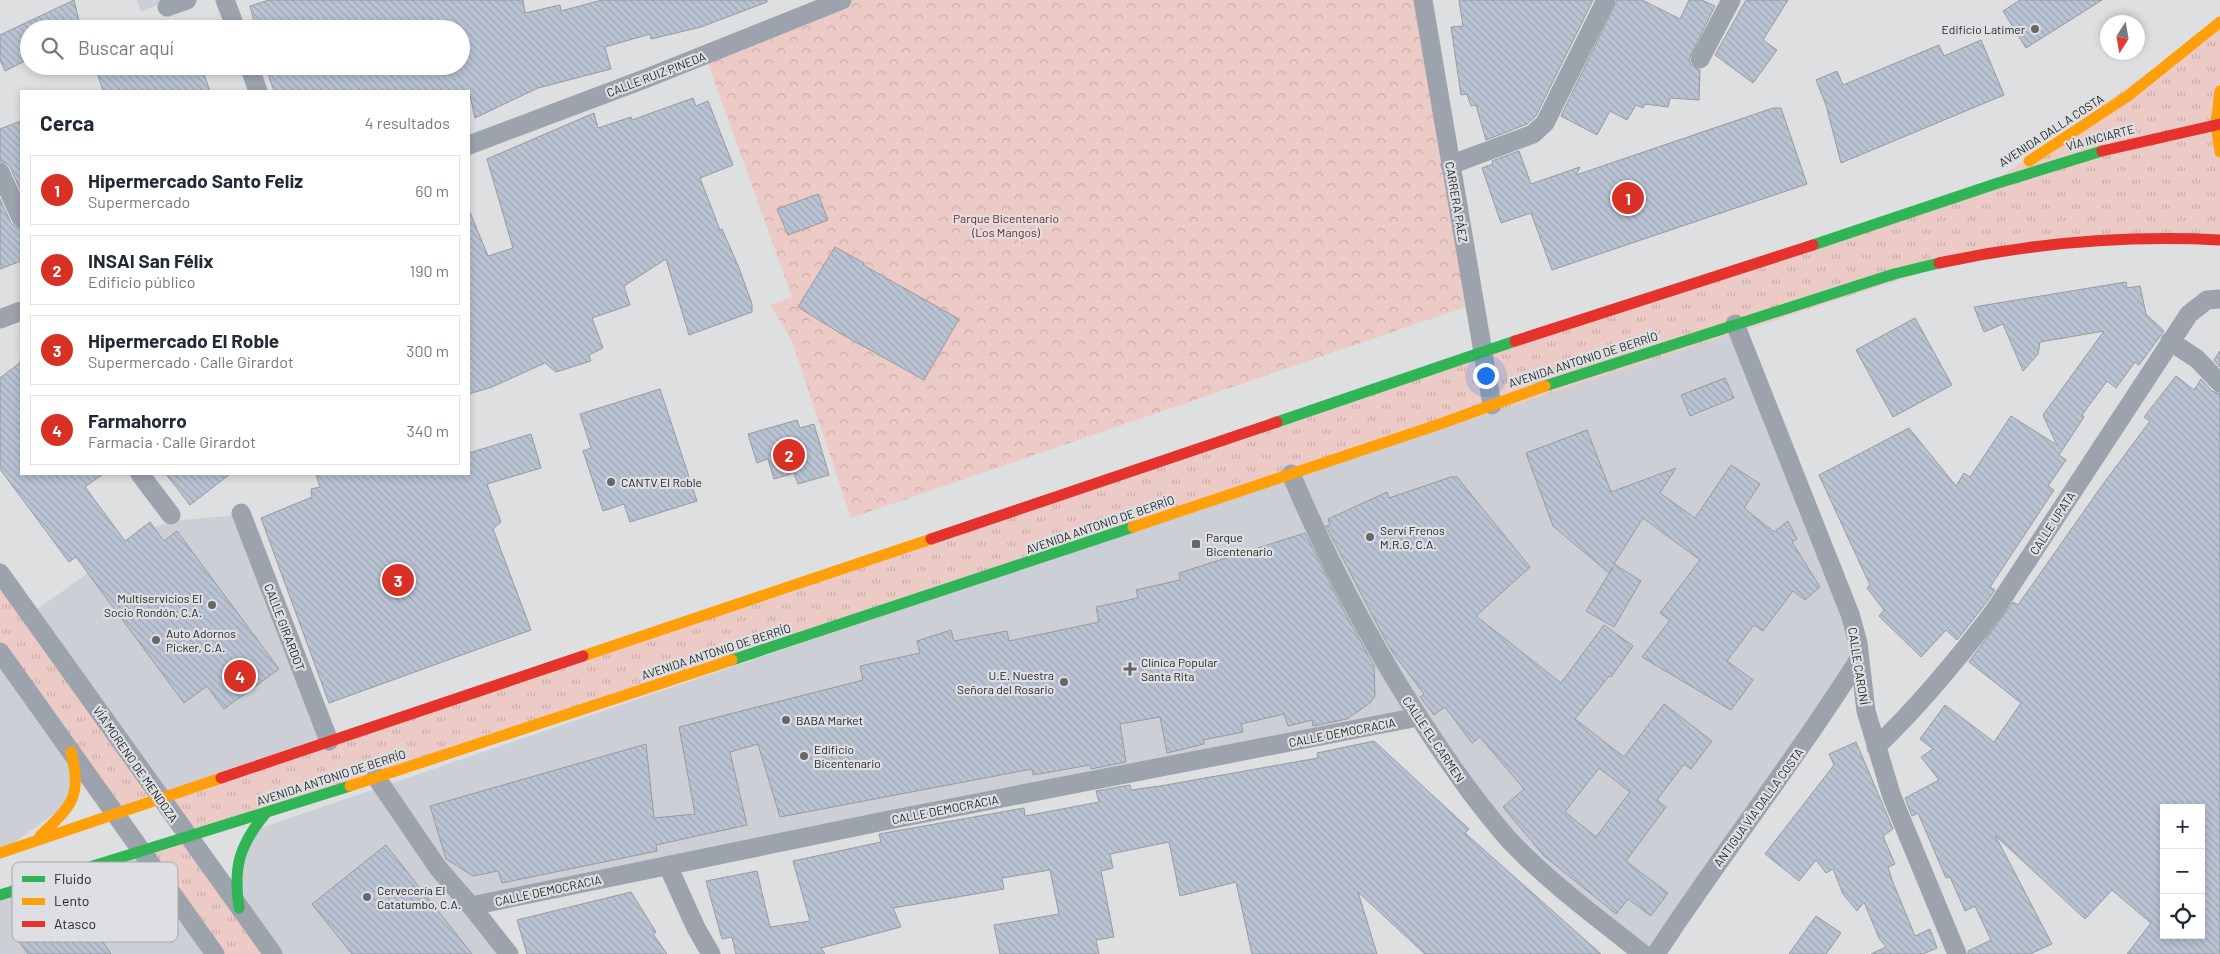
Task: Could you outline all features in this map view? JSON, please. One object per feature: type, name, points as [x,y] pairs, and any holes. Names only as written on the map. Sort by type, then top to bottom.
[{"type":"street","points":[[167,8],[188,0]]},
{"type":"street","points":[[226,0],[233,20]]},
{"type":"street","name":"CALLE RUIZ PINEDA","points":[[470,145],[647,78],[842,0]]},
{"type":"street","name":"CARRERA PÁEZ","points":[[1423,0],[1492,405]]},
{"type":"street","points":[[1450,165],[1533,134],[1545,123],[1606,0]]},
{"type":"street","points":[[1700,59],[1731,0]]},
{"type":"street","name":"AVENIDA DALLA COSTA","points":[[1989,185],[2082,130],[2220,22]]},
{"type":"street","points":[[252,75],[258,90]]},
{"type":"street","points":[[2220,91],[2218,124],[2220,152]]},
{"type":"street","name":"VÍA INCIARTE","points":[[1989,185],[2117,146],[2218,124]]},
{"type":"street","points":[[0,172],[20,216]]},
{"type":"street","points":[[0,853],[1483,353],[1989,185]]},
{"type":"street","name":"AVENIDA ANTONIO DE BERRÍO","points":[[106,862],[376,778],[928,596],[1291,474],[1588,371],[1894,274],[1945,260],[2035,244],[2132,237],[2220,240]]},
{"type":"street","name":"CALLE UPATA","points":[[1876,747],[1905,720],[1960,657],[1995,610],[2189,314],[2207,300],[2220,299]]},
{"type":"street","name":"CALLE CARONÍ","points":[[1735,324],[1850,614],[1858,643],[1866,711],[1876,747],[1892,797],[1957,954]]},
{"type":"street","points":[[2170,341],[2197,359],[2220,383]]},
{"type":"street","name":"CALLE EL CARMEN","points":[[1291,474],[1328,560],[1381,657],[1451,766],[1510,841],[1547,876],[1643,954]]},
{"type":"street","points":[[141,475],[171,515]]},
{"type":"street","name":"CALLE GIRARDOT","points":[[241,513],[329,741]]},
{"type":"street","name":"VÍA MORENO DE MENDOZA","points":[[0,574],[273,954]]},
{"type":"street","points":[[0,652],[150,862]]},
{"type":"street","name":"ANTIGUA VÍA DALLA COSTA","points":[[1656,954],[1689,904],[1827,711],[1859,659]]},
{"type":"street","name":"CALLE DEMOCRACIA","points":[[472,906],[884,821],[1418,717]]},
{"type":"street","points":[[36,841],[60,817],[73,800],[78,783],[71,752]]},
{"type":"street","points":[[376,778],[438,868],[472,906],[509,954]]},
{"type":"street","points":[[239,908],[235,882],[238,861],[249,832],[264,814]]},
{"type":"street","points":[[668,866],[696,928],[711,954]]},
{"type":"street","name":"AVENIDA ANTONIO DE BERRÍO","points":[[0,895],[12,891]]},
{"type":"street","points":[[178,902],[215,954]]},
{"type":"shaded area","points":[[137,0],[169,0],[141,12]]},
{"type":"shaded area","points":[[1735,324],[1859,659],[1656,954],[1547,876],[1418,717],[472,906],[509,954],[273,954],[235,882],[249,832]]},
{"type":"shaded area","points":[[238,515],[324,739],[161,794],[32,613],[151,528],[172,521]]},
{"type":"shaded area","points":[[0,652],[71,752],[73,800],[0,853]]},
{"type":"shaded area","points":[[142,851],[150,862],[106,862]]},
{"type":"shaded area","points":[[12,891],[12,942],[178,942],[178,902],[215,954],[0,954],[0,895]]},
{"type":"green space","name":"Parque Bicentenario (Los Mangos)","points":[[842,0],[1423,0],[1474,304],[851,518],[792,341],[770,305],[792,297],[705,55]]},
{"type":"green space","points":[[2220,22],[2220,240],[1988,251],[188,837],[161,798],[1989,185]]},
{"type":"green space","points":[[0,576],[156,796],[116,810],[0,646]]},
{"type":"green space","points":[[188,837],[273,954],[215,954],[178,902],[178,862],[150,862],[142,851]]},
{"type":"building","points":[[74,0],[79,20],[32,20]]},
{"type":"building","points":[[269,0],[523,0],[525,13],[560,5],[561,11],[602,0],[767,0],[767,2],[701,27],[651,39],[650,34],[605,47],[611,69],[538,88],[475,118],[470,90],[274,90],[268,75],[470,75],[470,20],[254,20],[250,6]]},
{"type":"building","points":[[1459,0],[1593,0],[1536,116],[1527,124],[1486,140],[1476,105],[1471,106],[1467,94],[1461,95],[1451,27],[1463,26]]},
{"type":"building","points":[[1617,0],[1642,0],[1680,19],[1689,0],[1702,0],[1715,6],[1689,59],[1691,65],[1700,70],[1699,100],[1670,98],[1668,107],[1645,104],[1643,108],[1636,105],[1627,120],[1610,111],[1597,135],[1561,116]]},
{"type":"building","points":[[1746,0],[1788,0],[1763,40],[1777,50],[1753,83],[1715,55]]},
{"type":"building","name":"Edificio Latimer","points":[[2020,0],[2102,0],[2026,48],[2003,11]]},
{"type":"building","points":[[20,26],[20,64],[5,71],[0,60],[0,35]]},
{"type":"building","points":[[1981,40],[2004,95],[1841,163],[1826,105],[1816,80],[1837,71],[1843,85],[1939,45],[1944,56]]},
{"type":"building","points":[[98,75],[204,75],[210,90],[103,90]]},
{"type":"building","points":[[693,98],[696,106],[708,101],[733,165],[700,178],[720,230],[722,229],[739,268],[752,304],[752,312],[689,335],[666,259],[624,286],[630,305],[592,318],[603,348],[589,355],[591,361],[556,372],[545,363],[492,387],[470,394],[470,212],[488,256],[513,248],[487,159],[594,113],[598,128],[631,117],[632,120]]},
{"type":"building","points":[[1773,108],[1781,108],[1807,184],[1552,270],[1531,213],[1501,223],[1482,168],[1493,164],[1492,161],[1519,151],[1531,184],[1580,167],[1576,175]]},
{"type":"building","points":[[20,121],[20,189],[10,167],[0,161],[0,129]]},
{"type":"building","points":[[818,194],[828,220],[788,235],[777,209]]},
{"type":"building","points":[[0,199],[11,223],[20,229],[20,261],[0,269]]},
{"type":"building","points":[[835,247],[864,263],[863,265],[959,319],[924,380],[843,335],[798,307]]},
{"type":"building","points":[[2126,282],[2127,288],[2140,286],[2146,314],[2164,331],[2139,365],[2135,362],[2116,388],[2107,381],[2082,415],[2084,417],[2059,455],[2066,460],[2048,486],[2054,490],[1990,587],[1995,590],[1986,603],[1957,640],[1946,630],[1921,657],[1879,616],[1884,610],[1867,588],[1870,585],[1819,475],[1909,428],[1956,486],[1964,473],[1970,477],[2011,416],[2057,445],[2043,415],[2104,331],[2040,342],[2038,354],[2023,371],[2003,324],[1984,332],[1974,307]]},
{"type":"building","points":[[1915,318],[1952,385],[1893,417],[1856,350]]},
{"type":"building","points":[[2220,351],[2220,367],[2214,360]]},
{"type":"building","points":[[20,363],[20,475],[102,475],[85,487],[125,541],[150,522],[164,541],[177,531],[279,669],[224,709],[207,686],[184,703],[76,557],[69,562],[0,469],[0,378]]},
{"type":"building","points":[[2176,376],[2194,390],[2201,379],[2212,391],[2220,394],[2220,954],[2127,954],[2151,923],[2112,890],[2085,919],[1995,835],[2052,944],[2030,954],[1968,954],[1968,951],[1991,940],[1975,906],[1965,911],[1950,877],[1946,878],[1918,813],[1912,816],[1905,798],[1939,780],[1921,757],[1933,749],[1920,739],[1945,705],[1994,742],[2021,703],[1969,662],[2013,602],[2018,605],[2150,421],[2144,417]]},
{"type":"building","points":[[1725,378],[1734,398],[1690,416],[1681,395]]},
{"type":"building","points":[[660,389],[697,501],[630,522],[624,504],[603,511],[583,451],[591,448],[580,414]]},
{"type":"building","points":[[797,420],[800,428],[814,424],[829,475],[798,484],[794,473],[774,479],[768,459],[757,463],[748,434]]},
{"type":"building","points":[[1587,430],[1611,492],[1676,468],[1660,493],[1695,518],[1731,465],[1760,484],[1744,508],[1774,532],[1788,521],[1797,539],[1792,542],[1820,587],[1805,600],[1793,591],[1763,631],[1754,625],[1727,661],[1753,680],[1731,710],[1642,657],[1670,620],[1660,613],[1700,560],[1643,518],[1614,564],[1641,581],[1614,627],[1586,611],[1613,567],[1609,573],[1553,526],[1526,453]]},
{"type":"building","points":[[531,434],[541,468],[487,484],[501,522],[493,529],[531,630],[329,703],[261,518],[312,497],[311,489],[320,487],[316,475],[470,475],[470,453]]},
{"type":"building","points":[[167,475],[229,475],[190,505]]},
{"type":"building","points":[[1451,477],[1457,477],[1530,567],[1476,616],[1561,683],[1604,625],[1633,646],[1611,677],[1609,676],[1575,719],[1624,757],[1664,704],[1712,741],[1691,769],[1684,764],[1657,800],[1666,807],[1626,861],[1668,893],[1651,916],[1628,899],[1616,914],[1544,856],[1503,807],[1524,789],[1480,737],[1472,743],[1445,707],[1434,715],[1420,697],[1424,694],[1393,653],[1326,526],[1330,525],[1328,519],[1387,492],[1389,498]],"holes":[[[1599,768],[1630,792],[1596,837],[1565,812]]]},
{"type":"building","points":[[1305,533],[1374,666],[1375,696],[1370,703],[1347,719],[1313,726],[1312,720],[1288,726],[1284,714],[1241,724],[1243,732],[1203,740],[1204,744],[1167,753],[1160,717],[1120,724],[1126,762],[1091,769],[1090,765],[1033,775],[1032,769],[780,817],[758,744],[730,752],[747,825],[656,845],[657,851],[502,883],[498,871],[473,876],[446,859],[430,806],[646,744],[654,818],[695,814],[679,727],[863,680],[860,666],[920,653],[917,641],[951,630],[954,641],[1007,631],[1009,641],[1099,622],[1096,607],[1138,598],[1136,590],[1180,580],[1179,573]]},
{"type":"building","points":[[1374,741],[1469,829],[1465,833],[1601,954],[1425,954],[1358,892],[1377,954],[1252,954],[1236,882],[1180,896],[1169,842],[1110,854],[1113,868],[1101,871],[1114,937],[1096,940],[1099,954],[1000,954],[994,925],[1059,914],[1050,870],[1002,878],[1004,889],[893,908],[901,927],[821,948],[825,954],[736,954],[732,937],[722,939],[706,881],[757,871],[770,927],[810,921],[793,861],[881,842],[879,834],[1024,808],[1025,816],[1099,802],[1096,791],[1130,785],[1131,790],[1160,786],[1318,758],[1317,753]]},
{"type":"building","points":[[1856,742],[1893,829],[1883,836],[1895,864],[1888,867],[1892,880],[1915,936],[1930,929],[1937,948],[1923,954],[1871,954],[1886,947],[1879,938],[1864,902],[1857,911],[1843,894],[1833,869],[1826,873],[1816,860],[1799,881],[1765,854],[1834,765],[1829,754]]},
{"type":"building","points":[[386,845],[472,954],[352,954],[312,904]]},
{"type":"building","points":[[631,892],[656,932],[653,934],[667,954],[527,954],[517,920]]},
{"type":"building","points":[[1816,916],[1841,933],[1826,954],[1789,954]]},
{"type":"building","points":[[19,942],[103,942],[111,954],[28,954]]},
{"type":"traffic: fast","points":[[1813,245],[1998,183],[2102,151]]},
{"type":"traffic: fast","points":[[1545,386],[1894,274],[1939,263]]},
{"type":"traffic: fast","points":[[1277,422],[1515,341]]},
{"type":"traffic: fast","points":[[732,660],[1133,527]]},
{"type":"traffic: fast","points":[[106,862],[350,786]]},
{"type":"traffic: fast","points":[[239,908],[237,881],[240,858],[249,836],[265,814]]},
{"type":"traffic: fast","points":[[0,895],[12,891]]},
{"type":"traffic: slow","points":[[2029,161],[2128,96],[2220,22]]},
{"type":"traffic: slow","points":[[2220,91],[2216,124],[2220,152]]},
{"type":"traffic: slow","points":[[1133,527],[1440,424],[1545,386]]},
{"type":"traffic: slow","points":[[583,656],[931,539]]},
{"type":"traffic: slow","points":[[350,786],[732,660]]},
{"type":"traffic: slow","points":[[40,836],[60,817],[72,800],[76,780],[71,752]]},
{"type":"traffic: slow","points":[[0,853],[221,778]]},
{"type":"traffic: jam","points":[[2102,151],[2220,124]]},
{"type":"traffic: jam","points":[[1939,263],[2009,250],[2078,242],[2149,239],[2220,240]]},
{"type":"traffic: jam","points":[[1515,341],[1813,245]]},
{"type":"traffic: jam","points":[[931,539],[1277,422]]},
{"type":"traffic: jam","points":[[221,778],[583,656]]},
{"type":"place","name":"Edificio Latimer","points":[[2035,29]]},
{"type":"place","name":"Hipermercado Santo Feliz","points":[[1628,198]]},
{"type":"place","name":"INSAI San Félix","points":[[789,455]]},
{"type":"place","name":"CANTV El Roble","points":[[611,482]]},
{"type":"place","name":"Serví Frenos M.R.G, C.A.","points":[[1370,537]]},
{"type":"place","name":"Parque Bicentenario","points":[[1196,544]]},
{"type":"place","name":"Hipermercado El Roble","points":[[398,580]]},
{"type":"place","name":"Multiservicios El Socio Rondón, C.A.","points":[[212,605]]},
{"type":"place","name":"Auto Adornos Picker, C.A.","points":[[156,640]]},
{"type":"place","name":"Clínica Popular Santa Rita","points":[[1130,669]]},
{"type":"place","name":"Farmahorro","points":[[240,676]]},
{"type":"place","name":"U.E. Nuestra Señora del Rosario","points":[[1064,682]]},
{"type":"place","name":"BABA Market","points":[[786,720]]},
{"type":"place","name":"Edificio Bicentenario","points":[[804,756]]},
{"type":"place","name":"Cervecería El Catatumbo, C.A.","points":[[367,897]]}]
